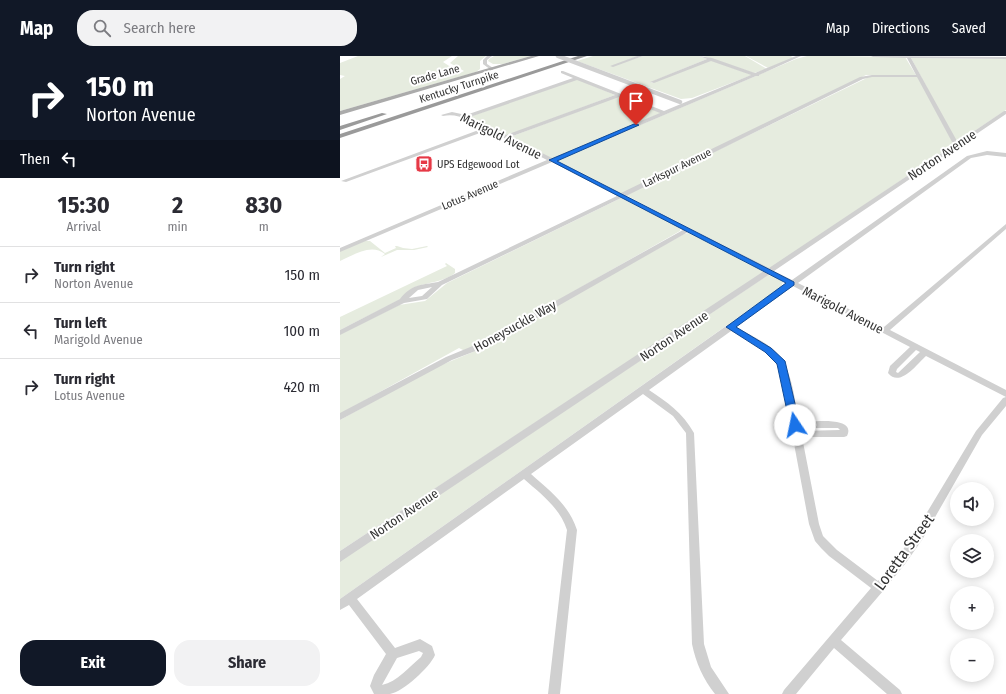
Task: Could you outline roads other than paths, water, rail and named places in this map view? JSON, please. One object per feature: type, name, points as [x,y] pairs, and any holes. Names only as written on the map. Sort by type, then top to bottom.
[{"type":"highway","points":[[437,97],[564,56]]},
{"type":"highway","name":"Kentucky Turnpike","points":[[340,136],[584,56]]},
{"type":"highway","points":[[340,128],[389,112]]},
{"type":"main road","name":"Grade Lane","points":[[340,113],[536,56]]},
{"type":"street","points":[[490,56],[485,60],[485,64],[492,69]]},
{"type":"street","points":[[558,56],[682,103]]},
{"type":"street","points":[[612,66],[640,56]]},
{"type":"street","points":[[701,56],[757,75]]},
{"type":"street","name":"Lotus Avenue","points":[[340,250],[664,113],[682,103],[757,75],[800,56]]},
{"type":"street","points":[[873,56],[1006,58]]},
{"type":"street","points":[[908,56],[955,142],[959,144]]},
{"type":"street","points":[[652,82],[711,60]]},
{"type":"street","points":[[562,72],[664,113]]},
{"type":"street","name":"Larkspur Avenue","points":[[340,333],[403,301],[409,293],[416,288],[440,284],[862,78],[877,75],[919,76]]},
{"type":"street","points":[[466,117],[577,78]]},
{"type":"street","points":[[506,137],[619,95]]},
{"type":"street","name":"Norton Avenue","points":[[340,557],[1006,112]]},
{"type":"street","name":"Marigold Avenue","points":[[443,115],[452,113],[466,117],[769,271],[1006,394]]},
{"type":"street","points":[[344,180],[488,128]]},
{"type":"street","name":"Norton Avenue","points":[[340,605],[964,161],[972,156],[982,154],[1006,155]]},
{"type":"street","points":[[884,331],[1006,226]]},
{"type":"street","name":"Honeysuckle Way","points":[[340,417],[444,361],[470,351],[483,344],[687,230]]},
{"type":"street","name":"Larkspur Avenue","points":[[403,301],[414,301],[425,298],[440,284]]},
{"type":"street","points":[[730,327],[768,350],[782,363],[814,524],[819,538],[833,553],[879,588]]},
{"type":"street","points":[[915,347],[893,368],[892,373],[897,376],[901,375],[925,352]]},
{"type":"street","points":[[643,390],[678,415],[686,424],[690,433],[698,644],[701,661],[705,670],[723,694]]},
{"type":"street","name":"Loretta Street","points":[[788,694],[901,561],[918,537],[979,433],[1006,400]]},
{"type":"street","points":[[524,474],[563,510],[569,518],[572,530],[554,694]]},
{"type":"street","points":[[350,598],[393,654]]},
{"type":"street","points":[[834,641],[896,694]]},
{"type":"street","points":[[420,645],[428,650],[429,655],[425,661],[392,687],[385,692],[379,691],[376,686],[378,679],[393,654],[420,645]]},
{"type":"place","name":"UPS Edgewood Lot","points":[[424,164]]}]
